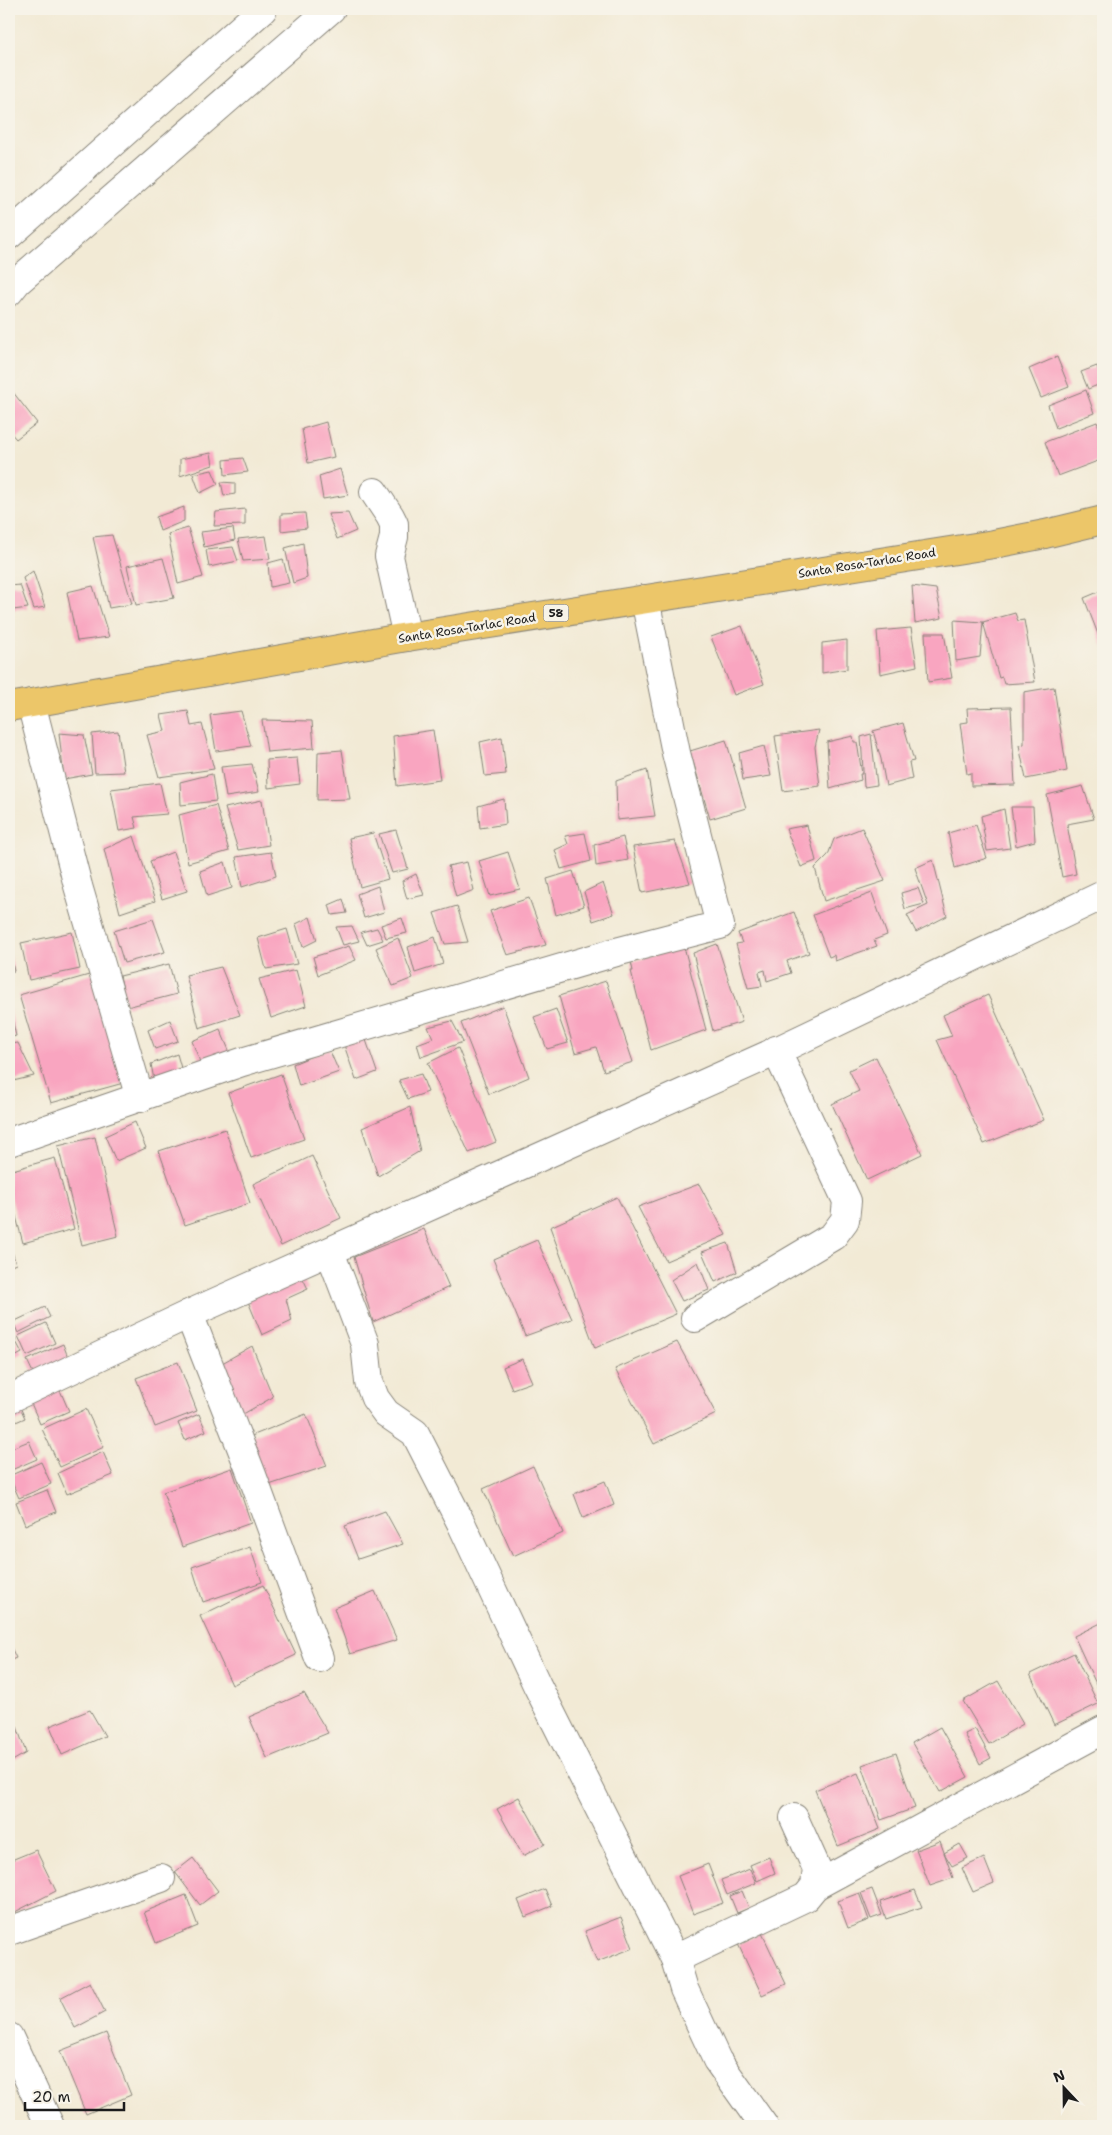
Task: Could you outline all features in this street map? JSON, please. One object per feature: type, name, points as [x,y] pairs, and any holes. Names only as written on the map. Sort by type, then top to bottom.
[{"type":"highway","name":"Santa Rosa-Tarlac Road","points":[[20,705],[407,637],[994,544],[1103,520]]},
{"type":"street","points":[[9,235],[262,9]]},
{"type":"street","points":[[12,283],[331,9]]},
{"type":"street","points":[[374,492],[394,524],[394,537],[389,556],[407,637]]},
{"type":"street","points":[[9,1142],[242,1062],[616,952],[720,925],[676,752],[645,598]]},
{"type":"street","points":[[20,705],[78,886],[140,1098]]},
{"type":"street","points":[[9,1399],[188,1314],[558,1150],[776,1050],[1103,895]]},
{"type":"street","points":[[694,1318],[833,1236],[845,1220],[847,1201],[776,1050]]},
{"type":"street","points":[[330,1252],[365,1344],[369,1382],[375,1398],[386,1413],[415,1433],[461,1523],[550,1712],[675,1959],[684,1989],[717,2060],[764,2126]]},
{"type":"street","points":[[188,1314],[252,1475],[319,1658]]},
{"type":"street","points":[[675,1959],[806,1897],[815,1886],[1103,1730]]},
{"type":"street","points":[[794,1818],[817,1869],[815,1886]]},
{"type":"street","points":[[9,1931],[161,1878]]},
{"type":"street","points":[[9,2037],[50,2126]]},
{"type":"building","points":[[1057,357],[1069,387],[1041,398],[1029,369]]},
{"type":"building","points":[[1097,366],[1103,383],[1088,389],[1081,372]]},
{"type":"building","points":[[9,387],[37,423],[16,439],[9,431]]},
{"type":"building","points":[[1086,390],[1094,413],[1056,428],[1048,405]]},
{"type":"building","points":[[326,422],[334,457],[308,463],[302,429]]},
{"type":"building","points":[[1097,422],[1103,438],[1103,459],[1058,476],[1045,442]]},
{"type":"building","points":[[211,453],[213,465],[180,476],[180,459]]},
{"type":"building","points":[[243,458],[248,472],[225,475],[224,460]]},
{"type":"building","points":[[340,469],[348,495],[323,499],[319,476]]},
{"type":"building","points":[[212,470],[218,484],[200,493],[193,474]]},
{"type":"building","points":[[221,482],[235,483],[235,494],[224,496]]},
{"type":"building","points":[[184,507],[184,521],[160,531],[156,517]]},
{"type":"building","points":[[245,509],[245,525],[214,526],[216,512]]},
{"type":"building","points":[[305,513],[307,528],[281,531],[281,514]]},
{"type":"building","points":[[348,513],[356,531],[337,539],[328,514]]},
{"type":"building","points":[[188,528],[203,577],[178,584],[168,534]]},
{"type":"building","points":[[233,528],[235,540],[204,547],[201,532]]},
{"type":"building","points":[[112,535],[132,604],[109,608],[93,537]]},
{"type":"building","points":[[266,536],[270,559],[243,561],[238,539]]},
{"type":"building","points":[[303,543],[307,578],[293,583],[285,548]]},
{"type":"building","points":[[233,547],[238,561],[209,567],[206,550]]},
{"type":"building","points":[[163,558],[174,598],[136,605],[127,566]]},
{"type":"building","points":[[283,559],[289,583],[270,587],[268,563]]},
{"type":"building","points":[[33,571],[45,607],[34,609],[23,578]]},
{"type":"building","points":[[20,585],[28,608],[13,610],[9,586]]},
{"type":"building","points":[[93,586],[109,637],[77,641],[67,592]]},
{"type":"building","points":[[912,586],[936,589],[942,618],[915,623]]},
{"type":"building","points":[[1103,590],[1103,647],[1084,598]]},
{"type":"building","points":[[1015,613],[1018,621],[1024,620],[1035,682],[1004,684],[1002,677],[999,678],[983,622]]},
{"type":"building","points":[[954,620],[983,622],[980,657],[956,661]]},
{"type":"building","points":[[742,626],[764,684],[734,695],[711,637]]},
{"type":"building","points":[[911,628],[917,666],[880,674],[877,631]]},
{"type":"building","points":[[925,633],[944,633],[952,678],[928,682]]},
{"type":"building","points":[[847,640],[847,669],[822,673],[822,643]]},
{"type":"building","points":[[1054,687],[1067,771],[1026,779],[1019,745],[1024,744],[1024,692]]},
{"type":"building","points":[[1011,707],[1015,785],[971,786],[971,773],[967,774],[960,723],[968,722],[967,708]]},
{"type":"building","points":[[188,711],[191,726],[202,724],[214,769],[159,777],[147,735],[165,731],[161,715]]},
{"type":"building","points":[[241,711],[251,746],[216,751],[210,715]]},
{"type":"building","points":[[262,720],[312,721],[314,748],[267,752]]},
{"type":"building","points":[[903,723],[914,761],[909,762],[912,779],[886,786],[873,731]]},
{"type":"building","points":[[433,730],[440,780],[397,786],[393,736]]},
{"type":"building","points":[[819,730],[815,747],[820,786],[783,791],[775,736]]},
{"type":"building","points":[[118,731],[124,772],[95,773],[92,734]]},
{"type":"building","points":[[59,733],[84,735],[92,774],[64,779]]},
{"type":"building","points":[[871,734],[877,785],[864,787],[861,737]]},
{"type":"building","points":[[853,736],[854,742],[857,742],[862,774],[860,774],[861,780],[830,789],[827,742]]},
{"type":"building","points":[[502,737],[506,774],[485,776],[480,742]]},
{"type":"building","points":[[726,740],[746,808],[710,819],[690,751]]},
{"type":"building","points":[[764,746],[771,776],[743,780],[739,753]]},
{"type":"building","points":[[342,750],[350,799],[317,800],[318,752]]},
{"type":"building","points":[[297,758],[300,784],[268,788],[267,760]]},
{"type":"building","points":[[252,764],[259,792],[226,797],[221,767]]},
{"type":"building","points":[[647,770],[655,816],[617,820],[616,781]]},
{"type":"building","points":[[212,774],[216,801],[181,805],[180,782]]},
{"type":"building","points":[[160,783],[167,814],[134,817],[137,828],[119,831],[111,789]]},
{"type":"building","points":[[1083,786],[1094,819],[1067,824],[1076,874],[1062,877],[1047,795]]},
{"type":"building","points":[[504,799],[506,824],[480,828],[478,806]]},
{"type":"building","points":[[262,800],[269,845],[238,850],[225,808]]},
{"type":"building","points":[[216,805],[229,851],[188,863],[179,815]]},
{"type":"building","points":[[1011,807],[1033,807],[1035,841],[1016,846]]},
{"type":"building","points":[[1004,809],[1010,848],[987,851],[981,816]]},
{"type":"building","points":[[807,825],[816,861],[801,867],[786,829]]},
{"type":"building","points":[[976,825],[987,858],[955,868],[948,833]]},
{"type":"building","points":[[862,828],[885,881],[824,901],[815,868],[828,855],[834,839]]},
{"type":"building","points":[[396,830],[408,869],[392,873],[379,834]]},
{"type":"building","points":[[373,833],[388,879],[360,887],[349,838]]},
{"type":"building","points":[[585,833],[591,861],[561,869],[555,850],[568,844],[565,836]]},
{"type":"building","points":[[134,836],[155,901],[120,913],[104,849]]},
{"type":"building","points":[[623,837],[628,860],[596,866],[594,845]]},
{"type":"building","points":[[675,841],[690,883],[642,893],[633,847]]},
{"type":"building","points":[[173,852],[187,891],[162,899],[150,861]]},
{"type":"building","points":[[271,852],[276,876],[242,887],[236,857]]},
{"type":"building","points":[[508,852],[520,889],[490,896],[479,861]]},
{"type":"building","points":[[933,860],[947,916],[916,932],[907,915],[928,905],[915,868]]},
{"type":"building","points":[[225,862],[232,888],[207,896],[200,871]]},
{"type":"building","points":[[467,862],[474,890],[456,897],[448,866]]},
{"type":"building","points":[[573,871],[584,906],[556,915],[547,879]]},
{"type":"building","points":[[416,874],[424,895],[407,899],[402,881]]},
{"type":"building","points":[[603,883],[614,914],[593,921],[584,892]]},
{"type":"building","points":[[378,886],[384,912],[364,918],[357,894]]},
{"type":"building","points":[[918,888],[924,904],[905,909],[901,893]]},
{"type":"building","points":[[872,893],[887,935],[874,940],[877,946],[835,961],[834,955],[829,957],[813,915]]},
{"type":"building","points":[[529,898],[546,945],[507,955],[490,911]]},
{"type":"building","points":[[343,899],[347,913],[332,915],[329,905]]},
{"type":"building","points":[[457,906],[468,942],[445,944],[434,913]]},
{"type":"building","points":[[794,912],[809,953],[787,961],[791,973],[767,981],[765,970],[759,972],[762,986],[748,988],[736,944],[742,943],[738,933]]},
{"type":"building","points":[[310,917],[317,940],[303,947],[296,924]]},
{"type":"building","points":[[402,918],[407,933],[386,938],[381,925]]},
{"type":"building","points":[[153,919],[165,952],[124,963],[114,931]]},
{"type":"building","points":[[352,926],[359,941],[343,945],[336,927]]},
{"type":"building","points":[[377,928],[383,940],[367,945],[361,932]]},
{"type":"building","points":[[287,929],[297,964],[266,969],[258,938]]},
{"type":"building","points":[[72,932],[80,969],[29,980],[21,943]]},
{"type":"building","points":[[435,937],[443,964],[415,973],[408,947]]},
{"type":"building","points":[[398,938],[413,978],[393,986],[376,948]]},
{"type":"building","points":[[717,944],[742,1022],[713,1031],[693,953]]},
{"type":"building","points":[[349,946],[356,960],[318,975],[313,957]]},
{"type":"building","points":[[684,947],[706,1030],[651,1050],[631,971],[633,971],[631,962]]},
{"type":"building","points":[[9,950],[14,971],[9,972]]},
{"type":"building","points":[[169,964],[177,994],[127,1007],[120,976]]},
{"type":"building","points":[[221,967],[240,1015],[199,1028],[186,975]]},
{"type":"building","points":[[296,970],[306,1006],[271,1018],[259,979]]},
{"type":"building","points":[[96,973],[127,1082],[51,1103],[19,995]]},
{"type":"building","points":[[606,981],[633,1062],[604,1071],[596,1047],[575,1053],[559,996]]},
{"type":"building","points":[[988,995],[1044,1120],[984,1144],[937,1040],[952,1036],[943,1015]]},
{"type":"building","points":[[9,1005],[16,1036],[9,1038]]},
{"type":"building","points":[[503,1006],[529,1077],[489,1094],[461,1023]]},
{"type":"building","points":[[556,1009],[568,1043],[547,1049],[534,1017]]},
{"type":"building","points":[[170,1020],[178,1041],[155,1049],[148,1030]]},
{"type":"building","points":[[452,1021],[463,1042],[421,1057],[417,1044],[433,1038],[428,1027]]},
{"type":"building","points":[[220,1029],[231,1055],[200,1062],[192,1041]]},
{"type":"building","points":[[365,1037],[377,1072],[356,1080],[343,1042]]},
{"type":"building","points":[[18,1043],[34,1076],[9,1082],[9,1044]]},
{"type":"building","points":[[458,1048],[496,1142],[469,1153],[428,1063]]},
{"type":"building","points":[[329,1049],[339,1072],[299,1086],[293,1064]]},
{"type":"building","points":[[177,1054],[183,1075],[155,1085],[151,1064]]},
{"type":"building","points":[[876,1057],[922,1154],[867,1180],[832,1104],[859,1091],[849,1070]]},
{"type":"building","points":[[281,1074],[304,1139],[251,1158],[228,1093]]},
{"type":"building","points":[[421,1074],[428,1092],[408,1099],[399,1080]]},
{"type":"building","points":[[410,1107],[420,1151],[378,1176],[362,1128]]},
{"type":"building","points":[[135,1122],[146,1148],[116,1161],[105,1136]]},
{"type":"building","points":[[225,1129],[250,1203],[185,1225],[159,1151]]},
{"type":"building","points":[[95,1137],[118,1236],[82,1245],[58,1146]]},
{"type":"building","points":[[312,1156],[341,1218],[281,1246],[253,1184]]},
{"type":"building","points":[[55,1158],[74,1229],[23,1243],[9,1190],[9,1171]]},
{"type":"building","points":[[699,1184],[726,1235],[666,1261],[638,1207]]},
{"type":"building","points":[[617,1197],[676,1314],[595,1348],[550,1227]]},
{"type":"building","points":[[424,1229],[449,1287],[373,1322],[354,1257]]},
{"type":"building","points":[[537,1240],[572,1319],[525,1336],[493,1259]]},
{"type":"building","points":[[9,1242],[16,1264],[9,1267]]},
{"type":"building","points":[[728,1243],[737,1272],[715,1282],[702,1252]]},
{"type":"building","points":[[698,1262],[709,1290],[682,1301],[671,1280]]},
{"type":"building","points":[[299,1270],[308,1289],[286,1299],[292,1321],[262,1335],[247,1299]]},
{"type":"building","points":[[45,1307],[50,1317],[18,1333],[13,1322]]},
{"type":"building","points":[[46,1323],[55,1343],[27,1356],[18,1336]]},
{"type":"building","points":[[9,1328],[22,1353],[9,1360]]},
{"type":"building","points":[[677,1342],[716,1414],[654,1444],[615,1369]]},
{"type":"building","points":[[63,1344],[69,1360],[34,1375],[27,1360]]},
{"type":"building","points":[[252,1346],[273,1397],[238,1417],[217,1366]]},
{"type":"building","points":[[522,1359],[532,1382],[512,1389],[503,1367]]},
{"type":"building","points":[[178,1362],[197,1411],[155,1427],[136,1378]]},
{"type":"building","points":[[59,1388],[69,1411],[40,1424],[30,1401]]},
{"type":"building","points":[[19,1405],[25,1418],[9,1425],[9,1409]]},
{"type":"building","points":[[86,1409],[104,1447],[60,1467],[42,1429]]},
{"type":"building","points":[[199,1414],[206,1431],[185,1440],[178,1423]]},
{"type":"building","points":[[306,1414],[327,1466],[266,1486],[249,1437]]},
{"type":"building","points":[[29,1441],[37,1459],[9,1471],[9,1449]]},
{"type":"building","points":[[103,1452],[113,1475],[67,1494],[58,1473]]},
{"type":"building","points":[[41,1462],[51,1484],[19,1498],[9,1476]]},
{"type":"building","points":[[533,1466],[563,1533],[513,1556],[483,1489]]},
{"type":"building","points":[[232,1468],[251,1523],[182,1547],[163,1492]]},
{"type":"building","points":[[605,1481],[614,1505],[583,1518],[574,1494]]},
{"type":"building","points":[[47,1490],[56,1512],[25,1525],[16,1502]]},
{"type":"building","points":[[385,1511],[403,1544],[358,1559],[345,1526]]},
{"type":"building","points":[[250,1547],[262,1582],[203,1602],[192,1567]]},
{"type":"building","points":[[263,1585],[296,1655],[232,1685],[200,1616]]},
{"type":"building","points":[[375,1591],[397,1640],[350,1654],[334,1608]]},
{"type":"building","points":[[1103,1622],[1103,1699],[1074,1636]]},
{"type":"building","points":[[9,1643],[16,1658],[9,1661]]},
{"type":"building","points":[[1074,1653],[1098,1704],[1054,1725],[1030,1674]]},
{"type":"building","points":[[998,1681],[1023,1724],[989,1744],[963,1701]]},
{"type":"building","points":[[304,1693],[328,1733],[267,1758],[249,1717]]},
{"type":"building","points":[[90,1710],[105,1736],[62,1755],[50,1726]]},
{"type":"building","points":[[12,1712],[26,1753],[9,1763],[9,1713]]},
{"type":"building","points":[[940,1727],[968,1777],[940,1792],[912,1743]]},
{"type":"building","points":[[975,1729],[991,1758],[980,1764],[965,1734]]},
{"type":"building","points":[[896,1753],[915,1808],[881,1820],[862,1765]]},
{"type":"building","points":[[858,1773],[880,1829],[838,1846],[815,1790]]},
{"type":"building","points":[[519,1797],[545,1844],[523,1856],[497,1809]]},
{"type":"building","points":[[940,1841],[953,1878],[930,1886],[916,1850]]},
{"type":"building","points":[[960,1844],[968,1858],[952,1866],[944,1853]]},
{"type":"building","points":[[36,1850],[56,1891],[9,1915],[9,1861]]},
{"type":"building","points":[[769,1857],[775,1873],[757,1881],[750,1865]]},
{"type":"building","points":[[193,1858],[218,1891],[200,1905],[175,1872]]},
{"type":"building","points":[[984,1858],[994,1883],[973,1892],[962,1868]]},
{"type":"building","points":[[708,1864],[723,1903],[693,1914],[678,1876]]},
{"type":"building","points":[[750,1869],[756,1883],[727,1895],[721,1880]]},
{"type":"building","points":[[545,1889],[552,1906],[525,1917],[518,1900]]},
{"type":"building","points":[[872,1889],[882,1915],[871,1919],[861,1893]]},
{"type":"building","points":[[915,1890],[922,1907],[886,1919],[880,1902]]},
{"type":"building","points":[[742,1891],[749,1908],[737,1913],[730,1896]]},
{"type":"building","points":[[859,1893],[869,1920],[848,1928],[838,1901]]},
{"type":"building","points":[[186,1895],[198,1926],[156,1943],[144,1912]]},
{"type":"building","points":[[621,1917],[633,1948],[597,1962],[585,1931]]},
{"type":"building","points":[[762,1933],[786,1984],[762,1995],[738,1944]]},
{"type":"building","points":[[90,1982],[105,2012],[75,2028],[60,1998]]},
{"type":"building","points":[[106,2033],[131,2095],[86,2114],[60,2051]]}]
